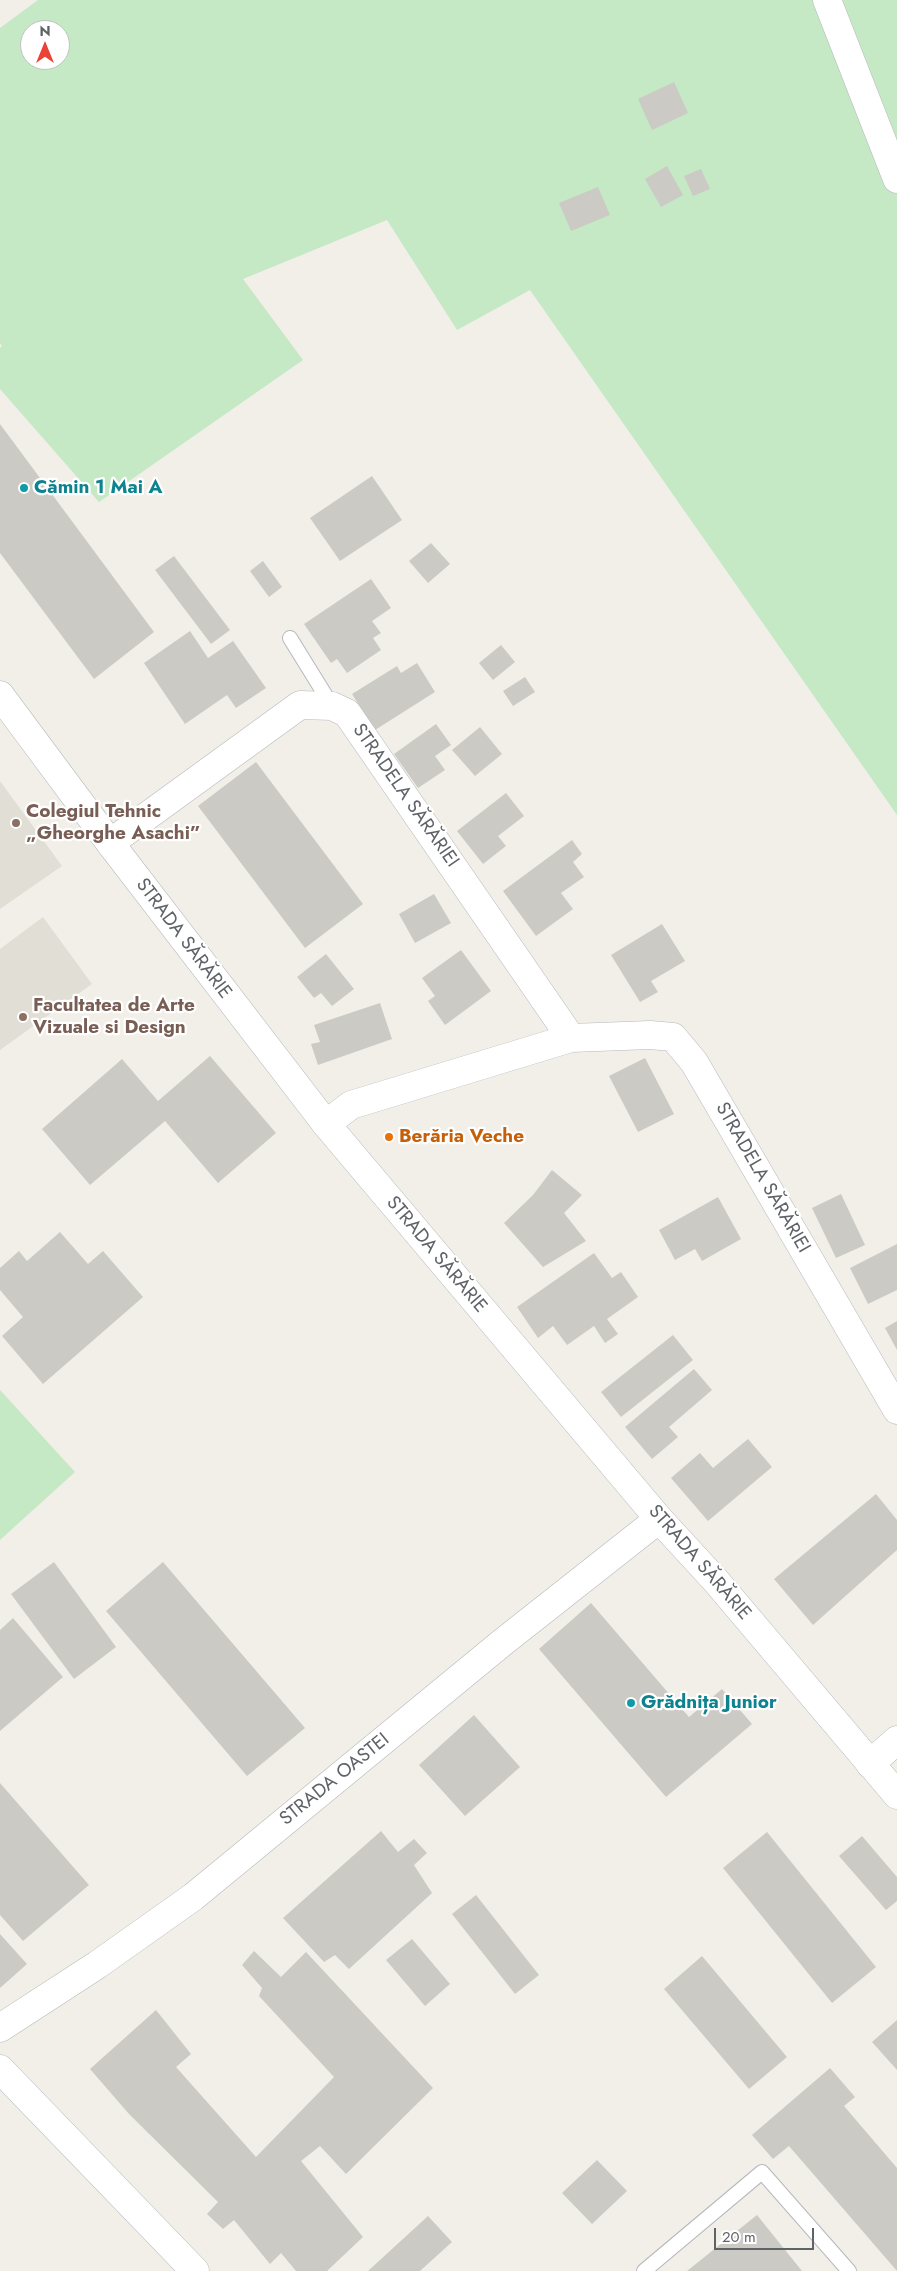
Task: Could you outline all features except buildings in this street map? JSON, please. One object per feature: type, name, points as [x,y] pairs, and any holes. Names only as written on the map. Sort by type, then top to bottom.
[{"type":"street","points":[[827,0],[897,179]]},
{"type":"street","name":"STRADA SĂRĂRIE","points":[[0,695],[110,843],[326,1124],[660,1519],[716,1581],[897,1795]]},
{"type":"street","points":[[110,843],[300,705],[332,706]]},
{"type":"street","name":"STRADELA SĂRĂRIEI","points":[[332,706],[347,713],[363,734],[572,1038]]},
{"type":"street","name":"STRADELA SĂRĂRIEI","points":[[326,1124],[350,1105],[572,1038],[650,1034],[673,1037],[694,1062],[897,1410]]},
{"type":"street","name":"STRADA OASTEI","points":[[0,2028],[97,1965],[193,1896],[495,1648],[660,1519]]},
{"type":"street","points":[[870,1764],[897,1740]]},
{"type":"street","points":[[0,2069],[194,2271]]},
{"type":"lane","points":[[290,638],[332,706]]},
{"type":"lane","points":[[644,2271],[762,2172],[848,2271]]},
{"type":"shaded area","name":"Colegiul Tehnic „Gheorghe Asachi”","points":[[0,781],[62,866],[0,909]]},
{"type":"shaded area","name":"Facultatea de Arte Vizuale si Design","points":[[43,917],[92,984],[0,1050],[0,949]]},
{"type":"green space","points":[[38,0],[897,0],[897,815],[530,290],[457,330],[387,220],[243,279],[303,360],[99,502],[0,389],[0,348],[2,346],[0,343],[0,28]]},
{"type":"green space","points":[[0,1390],[75,1472],[0,1540]]},
{"type":"place","name":"Cămin 1 Mai A","points":[[24,488]]},
{"type":"place","name":"Colegiul Tehnic „Gheorghe Asachi”","points":[[16,823]]},
{"type":"place","name":"Facultatea de Arte Vizuale si Design","points":[[23,1017]]},
{"type":"place","name":"Berăria Veche","points":[[389,1137]]},
{"type":"place","name":"Grădnița Junior","points":[[631,1703]]}]
